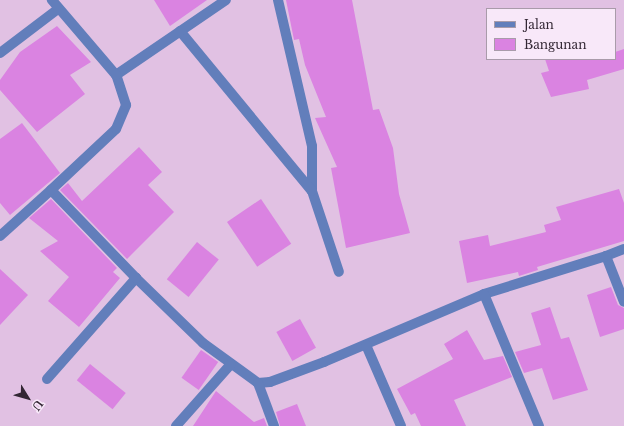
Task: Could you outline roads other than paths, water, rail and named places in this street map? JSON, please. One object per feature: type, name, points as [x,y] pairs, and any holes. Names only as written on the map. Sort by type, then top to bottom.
[{"type":"street","points":[[0,236],[51,190],[120,122],[126,96],[116,75],[58,9],[52,0]]},
{"type":"street","points":[[116,75],[226,0]]},
{"type":"street","points":[[278,0],[312,146],[312,191],[339,272]]},
{"type":"street","points":[[0,53],[58,9]]},
{"type":"street","points":[[180,31],[312,191]]},
{"type":"street","points":[[51,190],[136,278],[231,364],[258,383],[274,426]]},
{"type":"street","points":[[258,383],[270,382],[366,345],[484,294],[624,249]]},
{"type":"street","points":[[606,256],[624,302]]},
{"type":"street","points":[[47,380],[136,278]]},
{"type":"street","points":[[484,294],[539,426]]},
{"type":"street","points":[[366,345],[401,426]]},
{"type":"street","points":[[176,426],[231,364]]}]
